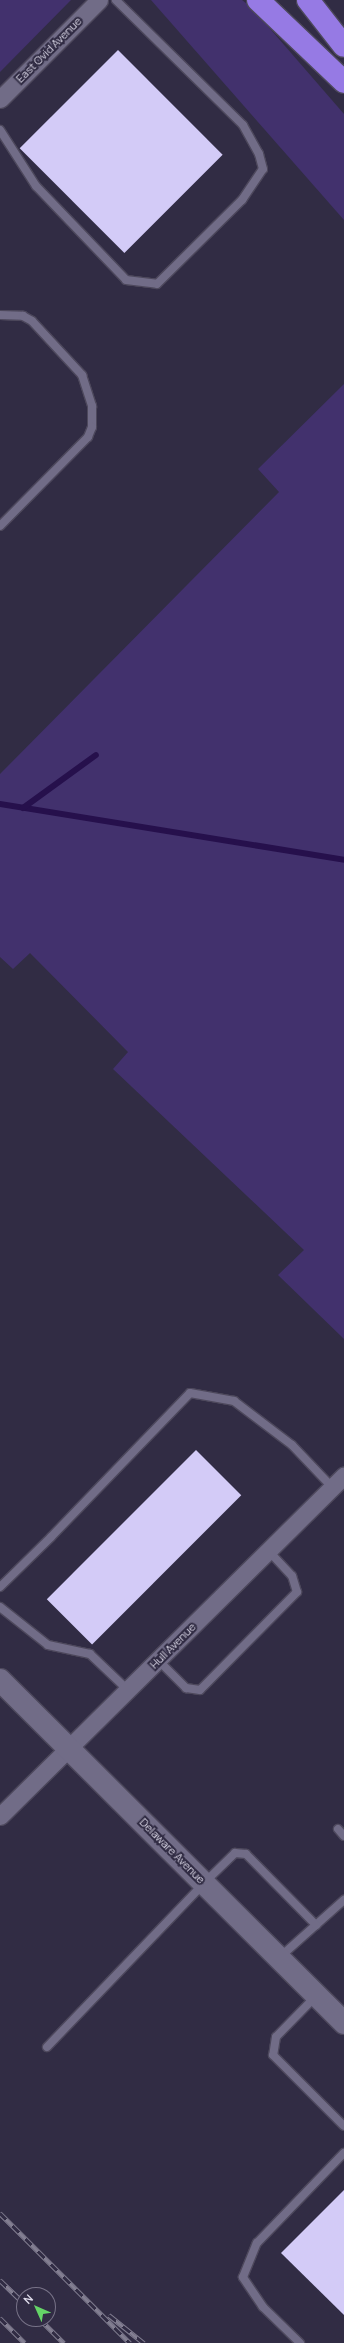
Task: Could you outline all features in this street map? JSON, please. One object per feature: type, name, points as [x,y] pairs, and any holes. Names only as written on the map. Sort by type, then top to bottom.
[{"type":"highway","points":[[258,0],[344,82]]},
{"type":"highway","points":[[308,0],[344,46]]},
{"type":"main road","name":"Delaware Avenue","points":[[0,1680],[344,2023]]},
{"type":"street","name":"East Ovid Avenue","points":[[0,99],[99,0]]},
{"type":"street","name":"Hull Avenue","points":[[0,1816],[338,1481]]},
{"type":"lane","points":[[0,130],[36,186],[126,280],[157,284],[242,200],[263,169],[259,154],[243,125],[116,0]]},
{"type":"lane","points":[[0,315],[23,316],[32,321],[82,375],[92,406],[92,427],[88,437],[0,526]]},
{"type":"lane","points":[[0,1587],[51,1538],[190,1393],[234,1401],[338,1481]]},
{"type":"lane","points":[[158,1660],[186,1688],[200,1690],[297,1592],[292,1576],[269,1551]]},
{"type":"lane","points":[[0,1607],[48,1645],[90,1654],[128,1690]]},
{"type":"lane","points":[[338,1829],[344,1836]]},
{"type":"lane","points":[[47,2047],[204,1882],[234,1853],[246,1854],[316,1925]]},
{"type":"lane","points":[[280,1958],[344,1900]]},
{"type":"lane","points":[[317,1995],[276,2037],[273,2055],[344,2126]]},
{"type":"lane","points":[[300,2343],[263,2307],[243,2277],[256,2243],[344,2153]]},
{"type":"shaded area","points":[[0,0],[71,0],[0,72]]},
{"type":"shaded area","points":[[151,0],[242,0],[252,8],[344,114],[344,220]]},
{"type":"shaded area","points":[[344,384],[344,1339],[278,1275],[304,1250],[113,1069],[128,1052],[30,953],[13,969],[0,957],[0,774],[279,492],[258,469]]},
{"type":"building","points":[[118,50],[223,155],[124,253],[20,148]]},
{"type":"building","points":[[196,1450],[241,1495],[92,1644],[47,1599]]},
{"type":"building","points":[[344,2190],[344,2315],[281,2253]]},
{"type":"waterway","points":[[23,808],[96,755]]},
{"type":"waterway","points":[[0,804],[344,860]]},
{"type":"railway","points":[[0,2213],[130,2343]]},
{"type":"railway","points":[[0,2280],[16,2295]]},
{"type":"railway","points":[[109,2315],[144,2343]]},
{"type":"railway","points":[[0,2318],[25,2343]]},
{"type":"railway","points":[[48,2327],[64,2343]]}]
